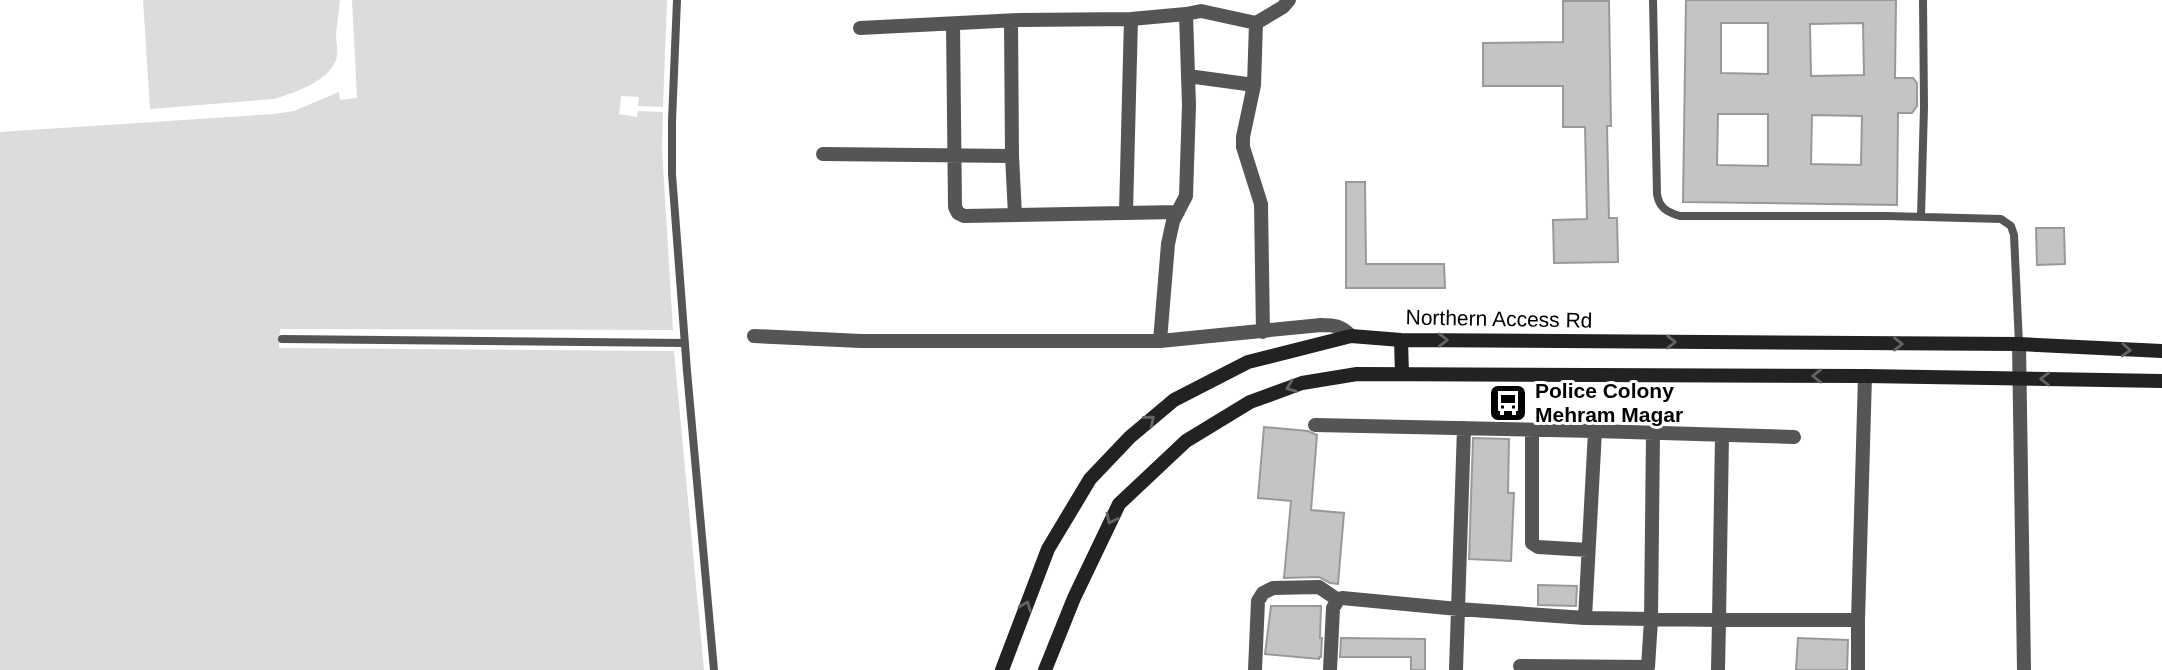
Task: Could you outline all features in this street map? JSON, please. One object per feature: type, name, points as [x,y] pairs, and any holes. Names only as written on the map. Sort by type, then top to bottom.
[{"type":"main road","name":"Northern Access Rd","points":[[1002,670],[1048,550],[1090,479],[1130,437],[1174,400],[1248,362],[1351,336],[1401,340],[2020,344],[2162,351]]},
{"type":"main road","points":[[1401,340],[1402,374]]},
{"type":"main road","points":[[1045,670],[1074,597],[1119,504],[1186,441],[1250,402],[1301,383],[1357,374],[1865,376],[2162,381]]},
{"type":"street","points":[[860,28],[1131,19],[1186,14],[1201,5],[1256,23],[1283,7],[1289,0]]},
{"type":"street","points":[[1160,341],[1168,244],[1186,196],[1189,105],[1186,14]]},
{"type":"street","points":[[1126,212],[1131,19]]},
{"type":"street","points":[[1012,21],[1015,215]]},
{"type":"street","points":[[1256,23],[1254,85],[1243,147],[1261,204],[1263,332]]},
{"type":"street","points":[[953,24],[955,206],[958,213],[964,216],[1178,212]]},
{"type":"street","points":[[1188,76],[1254,85]]},
{"type":"street","points":[[823,154],[1012,156]]},
{"type":"street","points":[[754,336],[861,341],[1160,341],[1321,325],[1343,328],[1351,336]]},
{"type":"street","points":[[2020,344],[2024,670]]},
{"type":"street","points":[[1857,670],[1865,376]]},
{"type":"street","points":[[1315,425],[1794,437]]},
{"type":"street","points":[[1456,670],[1464,428]]},
{"type":"street","points":[[1532,429],[1532,543],[1538,547],[1588,550]]},
{"type":"street","points":[[1585,618],[1595,431]]},
{"type":"street","points":[[1520,666],[1649,665],[1653,433]]},
{"type":"street","points":[[1718,670],[1722,436]]},
{"type":"street","points":[[1255,670],[1258,601],[1263,593],[1273,588],[1320,587],[1338,600]]},
{"type":"street","points":[[1330,670],[1333,608],[1338,600],[1348,598],[1458,610],[1585,618],[1858,620]]},
{"type":"lane","points":[[677,0],[672,174],[714,670]]},
{"type":"lane","points":[[1653,0],[1657,194],[1662,208],[1680,216],[2001,219],[2011,226],[2014,235],[2020,344]]},
{"type":"lane","points":[[1921,217],[1923,0]]},
{"type":"lane","points":[[282,339],[685,343]]},
{"type":"shaded area","points":[[143,0],[340,0],[336,34],[337,56],[334,64],[321,79],[274,99],[150,109]]},
{"type":"shaded area","points":[[352,0],[667,0],[663,107],[638,106],[639,97],[621,96],[619,114],[637,117],[638,111],[663,112],[662,149],[673,330],[280,329],[279,348],[674,351],[704,670],[0,670],[0,132],[274,114],[294,111],[339,92],[340,100],[357,98]]},
{"type":"building","points":[[1686,0],[1896,0],[1895,78],[1913,78],[1917,83],[1917,106],[1912,113],[1898,113],[1897,205],[1683,202]],"holes":[[[1721,23],[1768,23],[1768,74],[1721,73]],[[1863,23],[1864,75],[1811,76],[1810,24]],[[1718,114],[1768,114],[1768,166],[1717,165]],[[1812,115],[1862,116],[1861,165],[1811,164]]]},
{"type":"building","points":[[1563,1],[1609,1],[1609,218],[1617,218],[1618,262],[1554,263],[1553,220],[1587,219],[1585,127],[1563,127],[1563,86],[1483,86],[1483,43],[1563,42]]},
{"type":"building","points":[[1346,182],[1365,182],[1366,264],[1444,264],[1445,288],[1346,288]]},
{"type":"building","points":[[2036,228],[2064,228],[2065,264],[2037,265]]},
{"type":"building","points":[[1264,427],[1308,431],[1317,435],[1311,510],[1344,513],[1338,584],[1319,577],[1284,578],[1291,501],[1258,498]]},
{"type":"building","points":[[1473,438],[1509,439],[1508,493],[1514,493],[1511,561],[1469,559]]},
{"type":"building","points":[[1538,585],[1577,586],[1576,606],[1538,605]]},
{"type":"building","points":[[1271,606],[1321,606],[1322,638],[1319,659],[1265,654]]},
{"type":"building","points":[[1341,638],[1425,639],[1425,670],[1411,670],[1411,657],[1340,657]]},
{"type":"building","points":[[1798,638],[1848,640],[1847,670],[1796,670]]},
{"type":"place","name":"Police Colony Mehram Magar","points":[[1508,403]]}]
